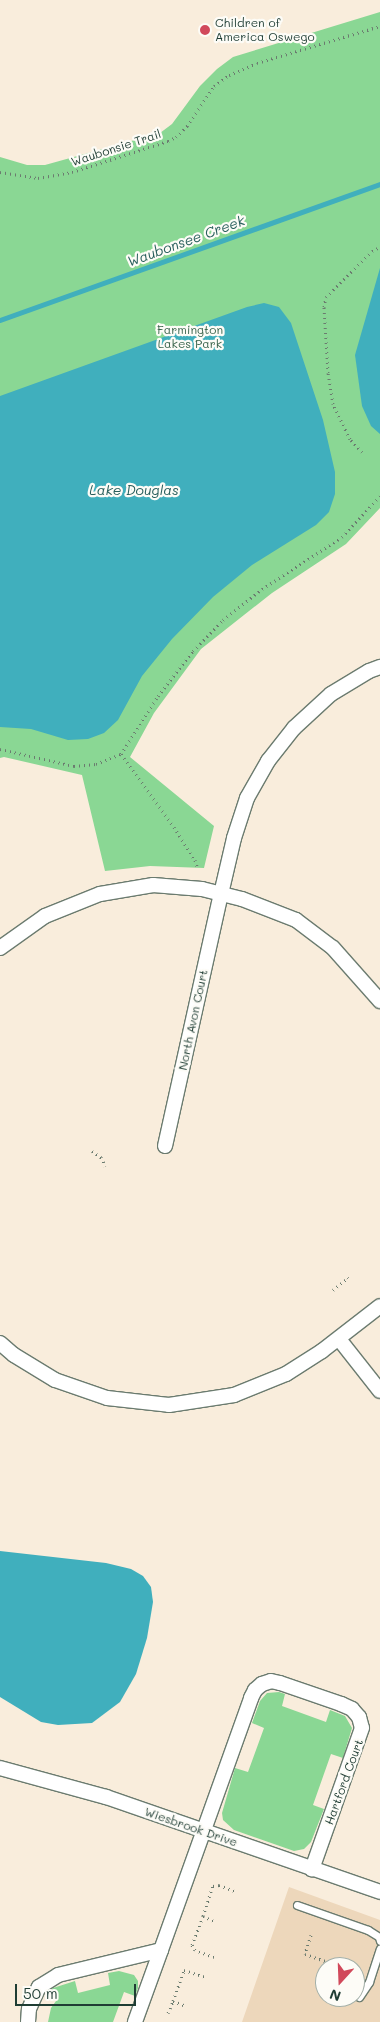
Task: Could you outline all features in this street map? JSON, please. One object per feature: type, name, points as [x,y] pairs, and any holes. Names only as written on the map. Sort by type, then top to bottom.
[{"type":"street","name":"North Avon Court","points":[[165,1146],[234,838],[248,798],[268,761],[294,728],[332,694],[369,671],[380,667]]},
{"type":"street","points":[[0,948],[45,916],[100,894],[153,885],[202,889],[242,900],[296,920],[333,948],[380,1001]]},
{"type":"street","points":[[0,1344],[14,1355],[55,1380],[107,1398],[169,1405],[234,1395],[286,1374],[339,1339],[380,1306]]},
{"type":"street","points":[[339,1339],[380,1391]]},
{"type":"street","name":"Hartford Court","points":[[204,1831],[255,1690],[262,1684],[280,1682],[333,1700],[352,1709],[359,1717],[362,1728],[312,1869]]},
{"type":"street","name":"Wiesbrook Drive","points":[[0,1768],[106,1797],[380,1892]]},
{"type":"street","points":[[136,2022],[204,1831]]},
{"type":"street","points":[[28,2022],[29,2009],[39,1987],[58,1975],[161,1950]]},
{"type":"lane","points":[[297,1905],[368,1930],[379,1937],[380,1941]]},
{"type":"lane","points":[[365,1987],[380,1949]]},
{"type":"path","name":"Waubonsie Trail","points":[[0,172],[38,178],[72,172],[168,141],[176,137],[187,126],[214,86],[229,75],[257,63],[380,26]]},
{"type":"path","points":[[362,452],[350,438],[334,404],[328,374],[324,308],[326,297],[372,251],[380,247]]},
{"type":"path","points":[[0,749],[74,766],[96,764],[121,754],[158,696],[193,651],[223,620],[262,588],[342,537],[380,496]]},
{"type":"path","points":[[121,754],[174,827],[195,860],[198,869]]},
{"type":"path","points":[[92,1151],[102,1157],[105,1166]]},
{"type":"path","points":[[333,1290],[348,1278],[346,1276]]},
{"type":"path","points":[[214,1957],[193,1948],[213,1886],[220,1885],[237,1892]]},
{"type":"path","points":[[203,1916],[216,1920]]},
{"type":"path","points":[[311,1935],[305,1954],[315,1957]]},
{"type":"path","points":[[168,2013],[184,1970],[206,1977]]},
{"type":"path","points":[[173,2001],[185,2005]]},
{"type":"shaded area","points":[[289,1887],[380,1920],[380,2022],[242,2022]]},
{"type":"green space","name":"Farmington Lakes Park","points":[[380,12],[380,508],[346,544],[272,593],[201,649],[154,713],[130,757],[214,826],[204,868],[150,866],[105,871],[82,775],[4,757],[0,758],[0,157],[27,165],[45,165],[160,133],[172,124],[200,86],[217,69],[233,57]]},
{"type":"green space","points":[[279,1692],[285,1694],[282,1706],[326,1722],[330,1710],[345,1716],[352,1728],[343,1758],[331,1754],[313,1805],[324,1809],[311,1842],[304,1849],[294,1851],[234,1830],[223,1820],[222,1813],[235,1768],[248,1772],[264,1728],[252,1723],[260,1701],[267,1693]]},
{"type":"green space","points":[[119,1971],[134,1975],[138,1981],[138,1988],[135,1996],[124,1992],[113,2022],[48,2022],[51,2008],[56,2001],[49,1992],[53,1988],[75,1981],[78,1993],[110,1985],[108,1973]]},
{"type":"water","points":[[380,268],[380,434],[371,426],[362,406],[355,355]]},
{"type":"water","name":"Lake Douglas","points":[[264,303],[279,307],[291,323],[323,420],[335,472],[335,494],[329,512],[316,525],[252,565],[213,597],[172,639],[142,676],[118,720],[104,733],[88,739],[68,740],[31,729],[0,727],[0,396],[247,307]]},
{"type":"water","points":[[0,1551],[106,1563],[131,1569],[143,1576],[151,1587],[153,1602],[147,1638],[136,1674],[120,1702],[92,1723],[58,1725],[41,1722],[0,1697]]},
{"type":"waterway","name":"Waubonsee Creek","points":[[0,320],[380,184]]},
{"type":"place","name":"Children of America Oswego","points":[[205,30]]}]
